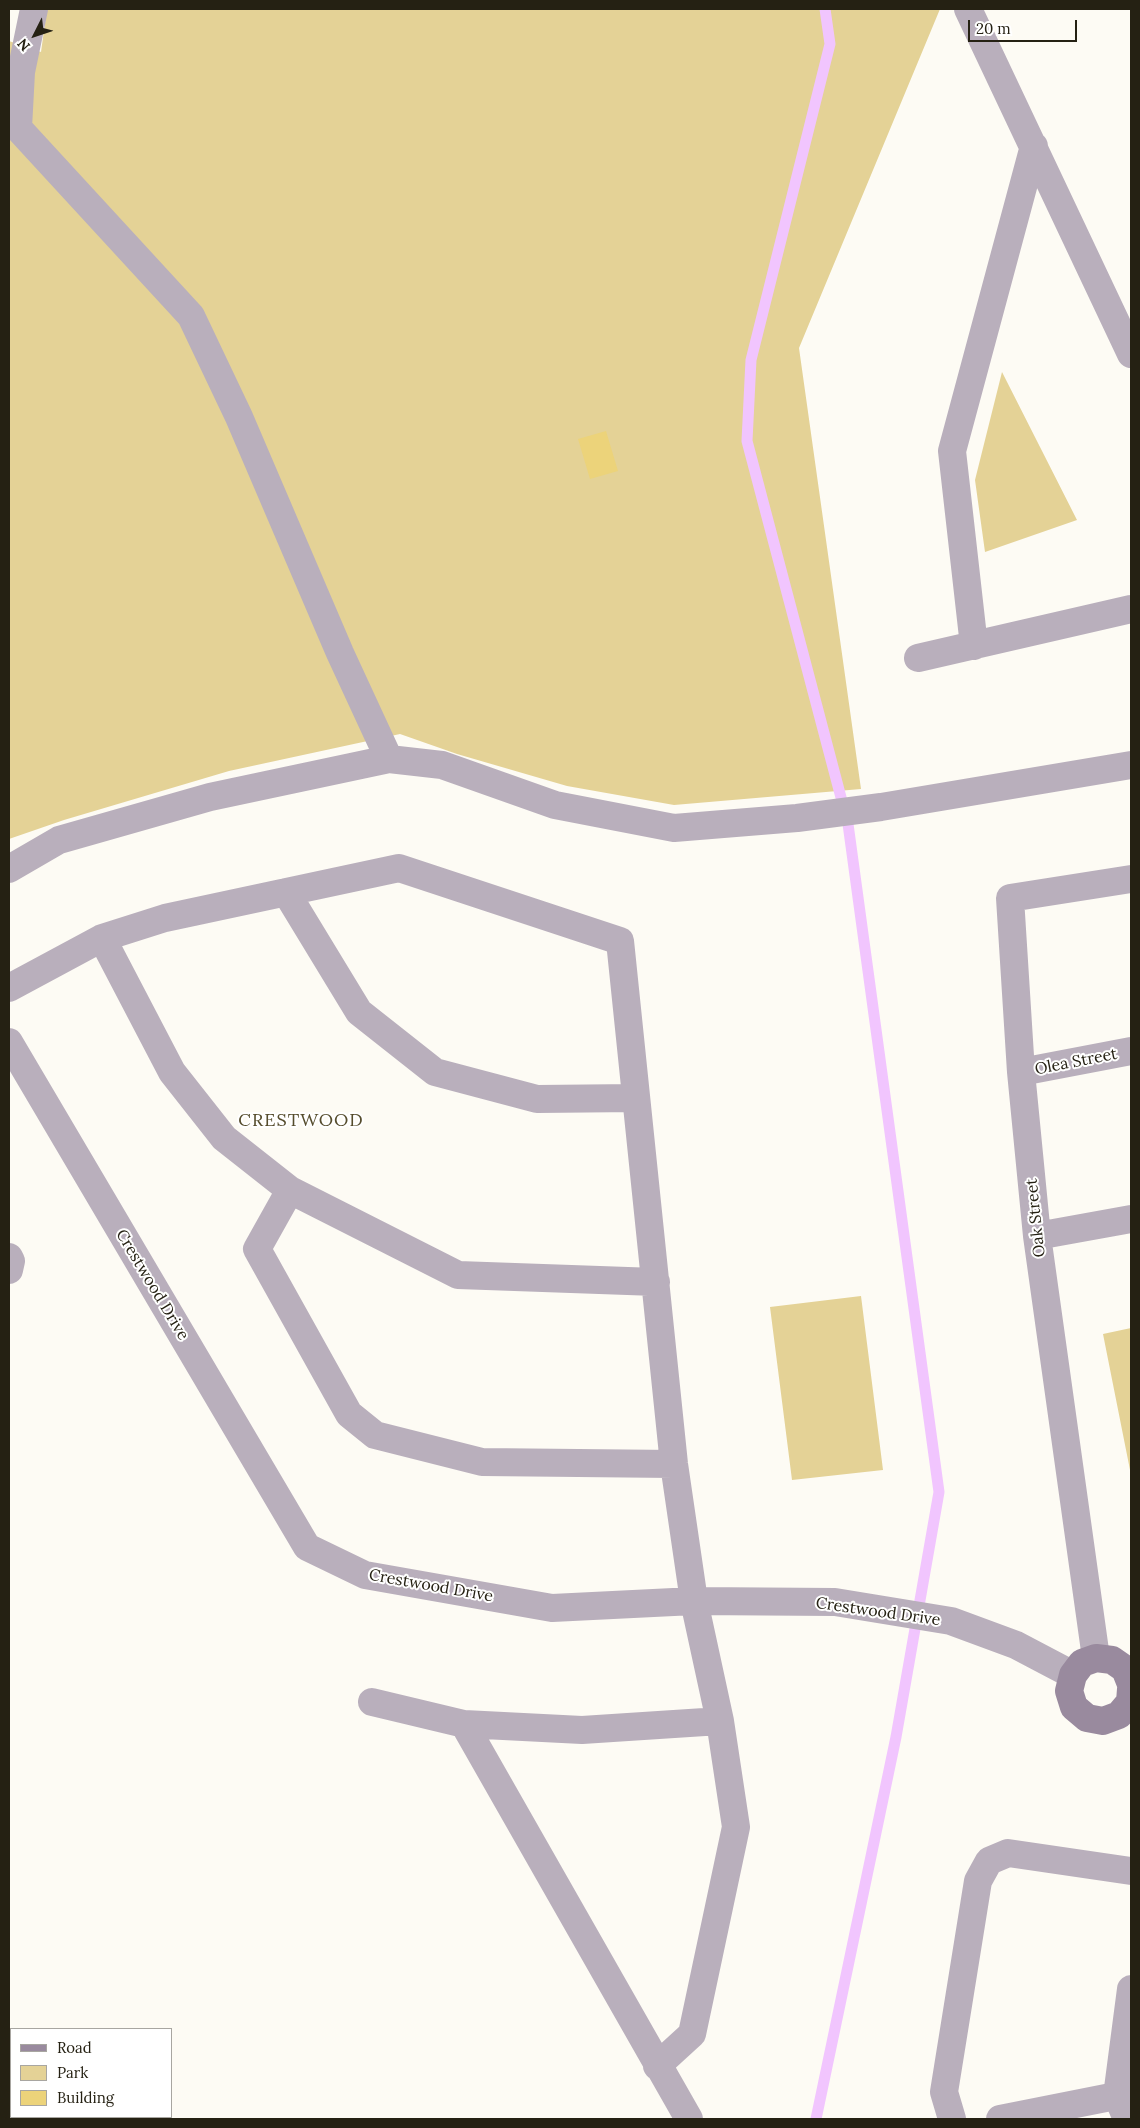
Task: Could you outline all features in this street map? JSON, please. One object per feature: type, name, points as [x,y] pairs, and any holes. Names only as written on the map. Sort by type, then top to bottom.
[{"type":"street","points":[[34,9],[21,72],[18,128],[191,316],[239,416],[340,653],[389,759]]},
{"type":"street","points":[[968,9],[1131,354]]},
{"type":"street","points":[[974,646],[952,452],[1034,146]]},
{"type":"street","points":[[918,658],[1131,608]]},
{"type":"street","points":[[9,869],[59,840],[68,837],[210,797],[389,759],[442,765],[554,805],[674,828],[797,818],[881,807],[1131,765]]},
{"type":"street","points":[[9,988],[102,938],[165,918],[399,868],[620,941],[674,1464],[694,1602],[720,1721],[736,1827],[692,2034],[657,2066]]},
{"type":"street","name":"Oak Street","points":[[1096,1658],[1074,1483],[1037,1236],[1021,1072],[1010,898],[1131,878]]},
{"type":"street","points":[[286,892],[359,1012],[435,1072],[537,1099],[636,1098]]},
{"type":"street","points":[[102,938],[172,1072],[224,1138],[290,1190],[458,1275],[656,1282]]},
{"type":"street","name":"Crestwood Drive","points":[[9,1042],[308,1547],[365,1575],[552,1608],[694,1602],[836,1602],[952,1622],[1016,1645],[1073,1675]]},
{"type":"street","name":"Olea Street","points":[[1021,1072],[1131,1051]]},
{"type":"street","points":[[290,1190],[257,1249],[349,1414],[375,1435],[482,1462],[674,1464]]},
{"type":"street","points":[[1037,1236],[1131,1219]]},
{"type":"street","points":[[9,1257],[11,1261],[9,1270]]},
{"type":"street","points":[[1096,1658],[1112,1660],[1130,1677],[1130,1702],[1125,1718],[1103,1721],[1087,1718],[1074,1707],[1069,1691],[1073,1675],[1082,1663],[1096,1658]]},
{"type":"street","points":[[372,1702],[464,1724],[582,1730],[720,1721]]},
{"type":"street","points":[[464,1724],[657,2066],[689,2119]]},
{"type":"street","points":[[952,2119],[944,2092],[978,1881],[990,1861],[1008,1853],[1131,1871]]},
{"type":"street","points":[[1000,2119],[1125,2103],[1131,1989]]},
{"type":"green space","points":[[47,9],[940,9],[799,348],[861,789],[674,805],[567,786],[457,754],[400,734],[229,771],[64,820],[9,839],[9,41],[41,52]]},
{"type":"green space","points":[[1002,372],[1077,520],[985,552],[975,480]]},
{"type":"green space","points":[[861,1296],[883,1470],[792,1480],[770,1307]]},
{"type":"green space","points":[[1131,1328],[1131,1475],[1103,1334]]},
{"type":"building","points":[[606,431],[618,471],[590,479],[578,439]]},
{"type":"waterway","points":[[816,2119],[896,1737],[939,1492],[848,824],[747,441],[751,360],[830,44],[825,9]]},
{"type":"district","name":"CRESTWOOD","points":[[301,1121]]}]
